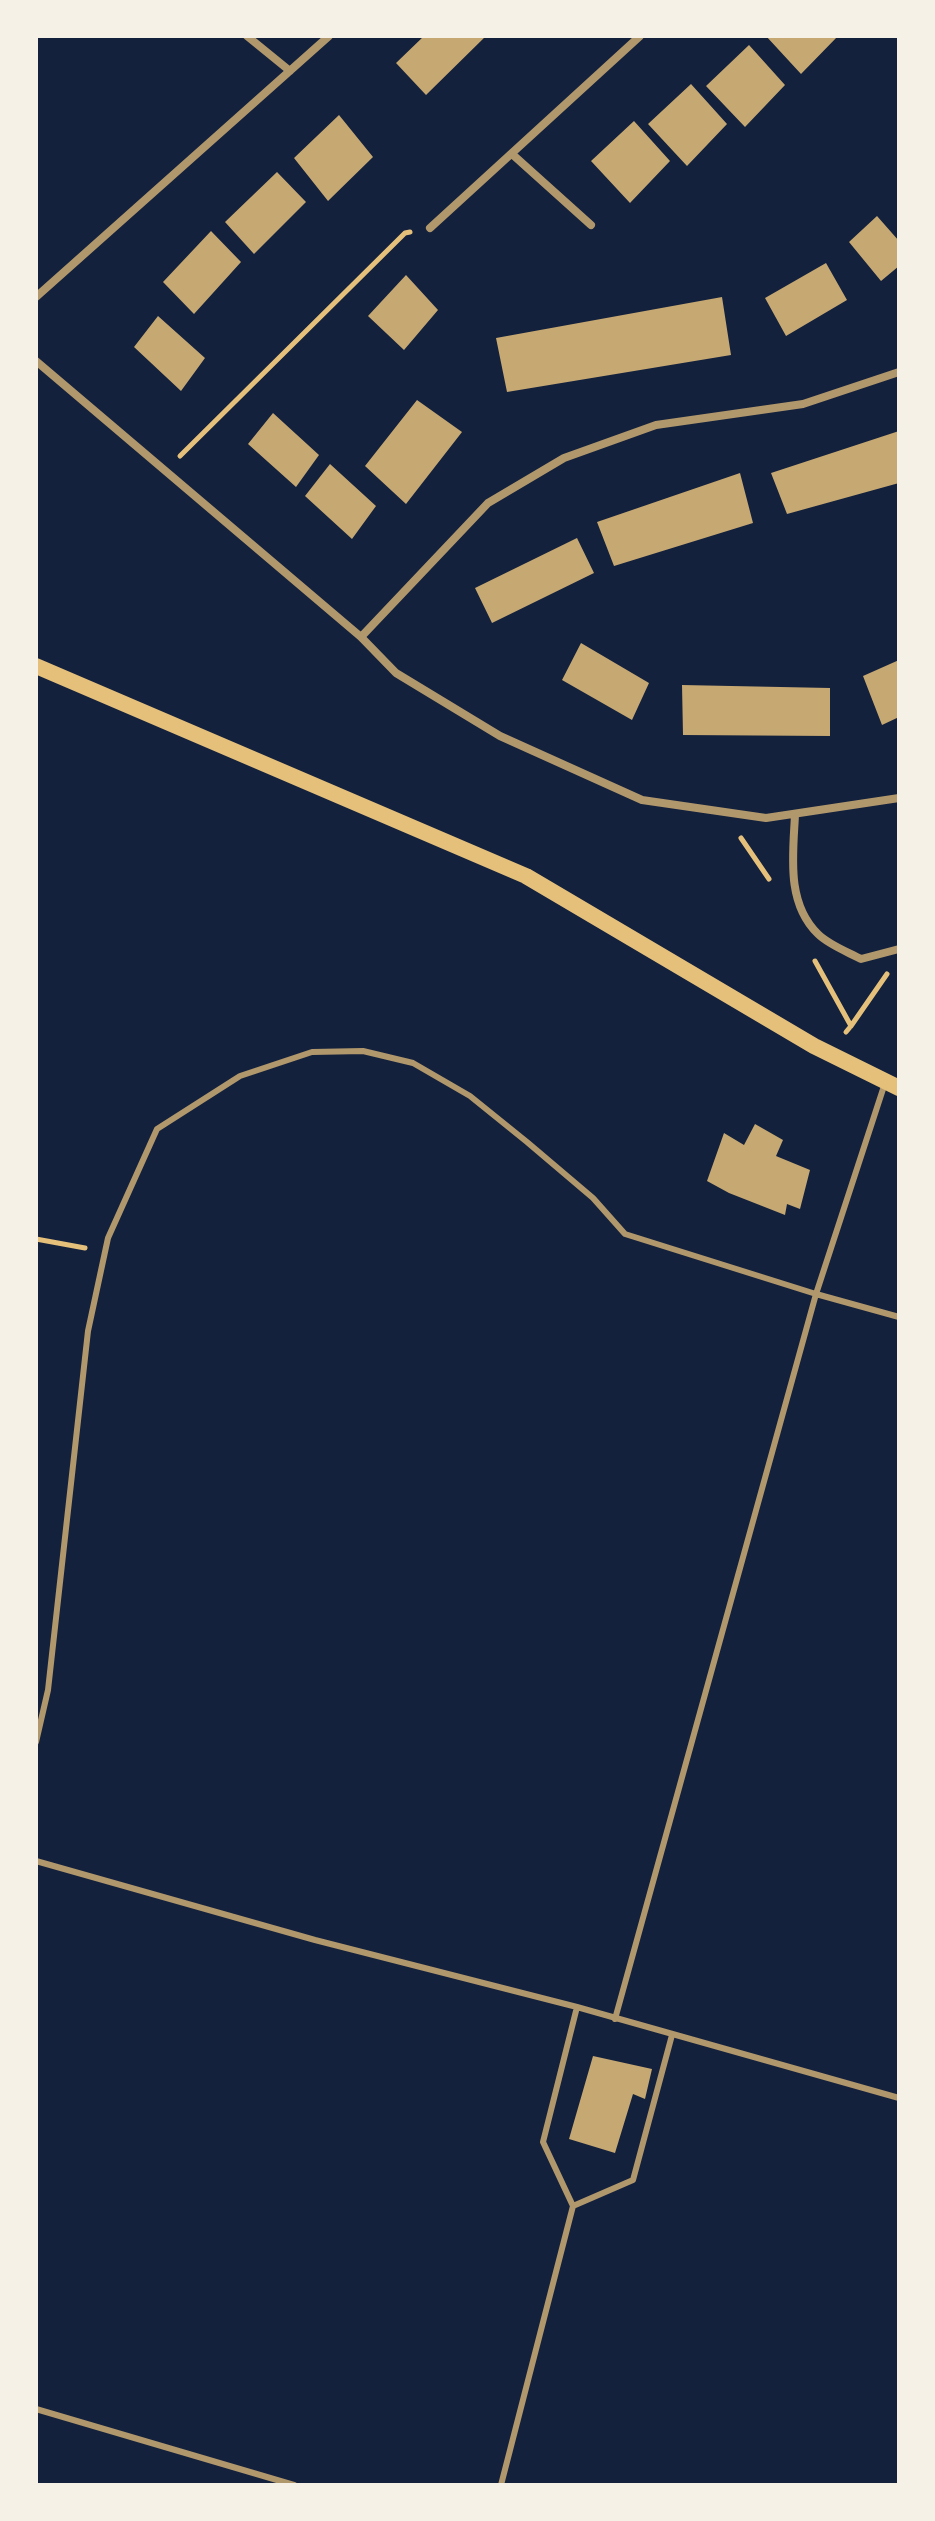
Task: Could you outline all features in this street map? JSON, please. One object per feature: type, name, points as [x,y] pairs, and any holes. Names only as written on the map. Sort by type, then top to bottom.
[{"type":"main road","points":[[36,666],[526,876],[814,1046],[892,1084]]},
{"type":"street","points":[[247,36],[290,71]]},
{"type":"street","points":[[36,297],[329,36]]},
{"type":"street","points":[[430,228],[640,36]]},
{"type":"street","points":[[512,154],[591,225]]},
{"type":"street","points":[[36,361],[361,637],[396,673],[500,736],[642,800],[766,818],[899,798]]},
{"type":"street","points":[[361,637],[488,503],[564,458],[656,425],[803,404],[899,372]]},
{"type":"street","points":[[795,815],[793,865],[799,910],[819,935],[861,959],[899,949]]},
{"type":"lane","points":[[36,1742],[48,1690],[88,1331],[108,1238],[157,1129],[240,1076],[312,1052],[363,1051],[413,1063],[470,1096],[593,1198],[625,1234],[899,1317]]},
{"type":"lane","points":[[615,2019],[816,1294],[892,1084]]},
{"type":"lane","points":[[36,1861],[315,1940],[577,2007],[899,2098]]},
{"type":"lane","points":[[501,2485],[573,2206],[543,2142],[577,2007]]},
{"type":"lane","points":[[573,2206],[633,2180],[672,2035]]},
{"type":"lane","points":[[36,2409],[294,2485]]},
{"type":"path","points":[[165,471],[405,233],[430,228]]},
{"type":"path","points":[[851,1026],[891,969]]},
{"type":"path","points":[[36,1239],[105,1252]]},
{"type":"building","points":[[424,36],[486,36],[426,95],[396,63]]},
{"type":"building","points":[[766,36],[838,36],[801,74]]},
{"type":"building","points":[[749,45],[785,85],[745,127],[706,86]]},
{"type":"building","points":[[691,84],[727,124],[687,166],[648,124]]},
{"type":"building","points":[[339,115],[373,157],[328,201],[294,158]]},
{"type":"building","points":[[634,121],[670,161],[630,203],[591,161]]},
{"type":"building","points":[[277,172],[306,202],[254,254],[225,222]]},
{"type":"building","points":[[877,216],[899,241],[899,266],[881,281],[849,242]]},
{"type":"building","points":[[211,231],[241,262],[194,314],[163,282]]},
{"type":"building","points":[[826,263],[847,300],[786,336],[765,298]]},
{"type":"building","points":[[406,275],[438,310],[404,350],[368,316]]},
{"type":"building","points":[[722,297],[731,355],[507,392],[496,338]]},
{"type":"building","points":[[158,316],[205,358],[181,391],[134,347]]},
{"type":"building","points":[[417,400],[462,432],[406,504],[365,466]]},
{"type":"building","points":[[273,413],[319,455],[296,487],[248,444]]},
{"type":"building","points":[[899,431],[899,483],[787,514],[771,473]]},
{"type":"building","points":[[330,464],[376,506],[352,539],[305,496]]},
{"type":"building","points":[[740,473],[753,523],[614,566],[597,522]]},
{"type":"building","points":[[577,538],[594,573],[492,623],[475,588]]},
{"type":"building","points":[[581,643],[649,683],[632,720],[562,680]]},
{"type":"building","points":[[899,660],[899,717],[882,725],[863,676]]},
{"type":"building","points":[[682,685],[830,688],[830,736],[683,735]]},
{"type":"building","points":[[755,1124],[783,1140],[776,1156],[810,1170],[800,1209],[787,1204],[785,1215],[707,1181],[724,1133],[744,1145]]},
{"type":"building","points":[[593,2056],[652,2069],[645,2099],[633,2094],[615,2153],[569,2139]]}]
